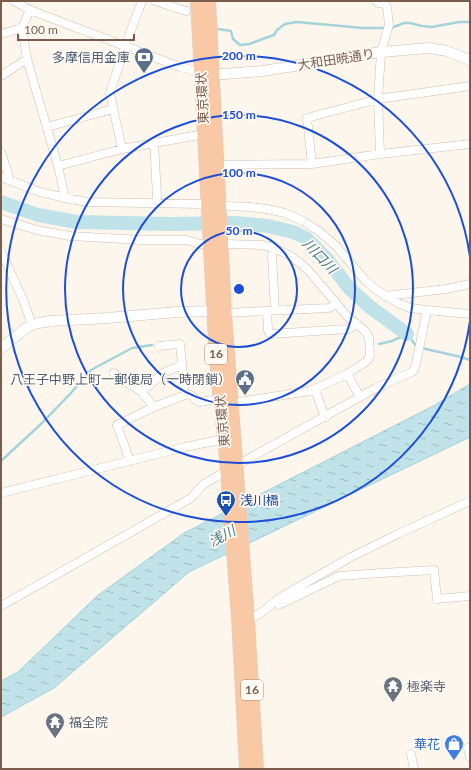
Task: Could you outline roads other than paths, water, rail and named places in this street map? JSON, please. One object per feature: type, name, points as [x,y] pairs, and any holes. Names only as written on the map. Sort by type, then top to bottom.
[{"type":"highway","name":"東京環状","points":[[197,1],[207,73],[217,165],[214,207]]},
{"type":"highway","name":"東京環状","points":[[209,1],[204,134],[214,207],[216,241],[219,312],[216,362],[226,401],[243,619],[257,769]]},
{"type":"highway","name":"東京環状","points":[[226,401],[224,439],[232,473]]},
{"type":"highway","name":"東京環状","points":[[243,619],[246,769]]},
{"type":"street","points":[[14,1],[30,10],[180,67],[207,73]]},
{"type":"street","points":[[122,149],[110,93],[125,46],[142,1]]},
{"type":"street","points":[[155,1],[186,11]]},
{"type":"street","points":[[376,1],[387,7],[389,25],[381,52],[378,99],[380,154]]},
{"type":"street","points":[[30,10],[22,28],[27,59],[58,166],[65,198]]},
{"type":"street","points":[[1,34],[22,28]]},
{"type":"street","name":"大和田暁通り","points":[[207,73],[263,71],[381,52],[429,48],[447,51],[470,60]]},
{"type":"street","points":[[1,76],[27,59]]},
{"type":"street","points":[[312,164],[308,118],[378,99],[470,86]]},
{"type":"street","points":[[47,127],[113,109]]},
{"type":"street","points":[[58,166],[122,149],[204,134]]},
{"type":"street","points":[[154,142],[157,196],[156,203]]},
{"type":"street","points":[[217,165],[312,164],[380,154],[470,144]]},
{"type":"street","points":[[1,152],[10,180]]},
{"type":"street","points":[[1,177],[40,192],[87,202],[251,207],[267,208],[285,213],[303,221],[331,241],[365,280],[385,296],[410,308],[426,312],[470,314]]},
{"type":"street","points":[[1,219],[37,230],[70,236],[142,240],[186,240],[200,244],[216,241],[256,244],[274,248],[289,255],[304,267],[347,316],[368,335],[370,356],[367,361],[347,374],[310,391],[226,401],[199,402],[191,395],[185,394],[117,425],[130,461]]},
{"type":"street","points":[[274,248],[272,256],[271,311],[268,330],[270,334],[348,329],[357,324]]},
{"type":"street","points":[[1,251],[24,302],[32,325]]},
{"type":"street","points":[[385,296],[446,289],[470,284]]},
{"type":"street","points":[[1,348],[20,332],[32,325],[50,322],[177,312],[271,311],[329,308],[336,304]]},
{"type":"street","points":[[1,606],[192,498],[204,484],[232,473],[376,388],[409,374],[414,370],[416,364],[426,312]]},
{"type":"street","points":[[159,346],[180,344],[185,394]]},
{"type":"street","points":[[142,392],[163,373],[182,365]]},
{"type":"street","points":[[114,373],[142,392],[154,407]]},
{"type":"street","points":[[347,374],[360,397]]},
{"type":"street","points":[[315,389],[326,417]]},
{"type":"street","points":[[1,493],[185,446],[224,439]]},
{"type":"street","points":[[243,619],[262,612],[281,597],[350,557],[470,501]]},
{"type":"street","points":[[279,605],[339,576],[434,570],[437,599],[470,596]]},
{"type":"street","points":[[468,748],[470,757]]},
{"type":"street","points":[[411,754],[414,769]]},
{"type":"water","name":"浅川","points":[[470,384],[470,437],[189,572],[54,688],[1,717],[1,681],[18,672],[97,596],[184,533],[435,405]]},
{"type":"waterway","points":[[218,29],[231,31],[233,39],[240,45],[249,44],[274,35],[277,30],[285,24],[297,22],[363,28],[385,28]]},
{"type":"waterway","points":[[391,28],[404,23],[432,27],[459,22],[470,22]]},
{"type":"waterway","name":"川口川","points":[[1,202],[38,215],[77,222],[171,224],[236,223],[268,226],[293,232],[306,238],[327,259],[349,288],[370,307],[407,334]]},
{"type":"waterway","name":"川口川","points":[[379,344],[392,341],[407,334],[417,347],[470,360]]},
{"type":"waterway","points":[[1,461],[41,424],[91,370],[132,348],[152,345]]},
{"type":"place","name":"多摩信用金庫","points":[[144,74]]},
{"type":"place","name":"八王子中野上町一郵便局（一時閉鎖）","points":[[245,396]]},
{"type":"place","name":"浅川橋","points":[[226,517]]},
{"type":"place","name":"極楽寺","points":[[393,703]]},
{"type":"place","name":"福全院","points":[[55,739]]},
{"type":"place","name":"華花","points":[[454,761]]}]
